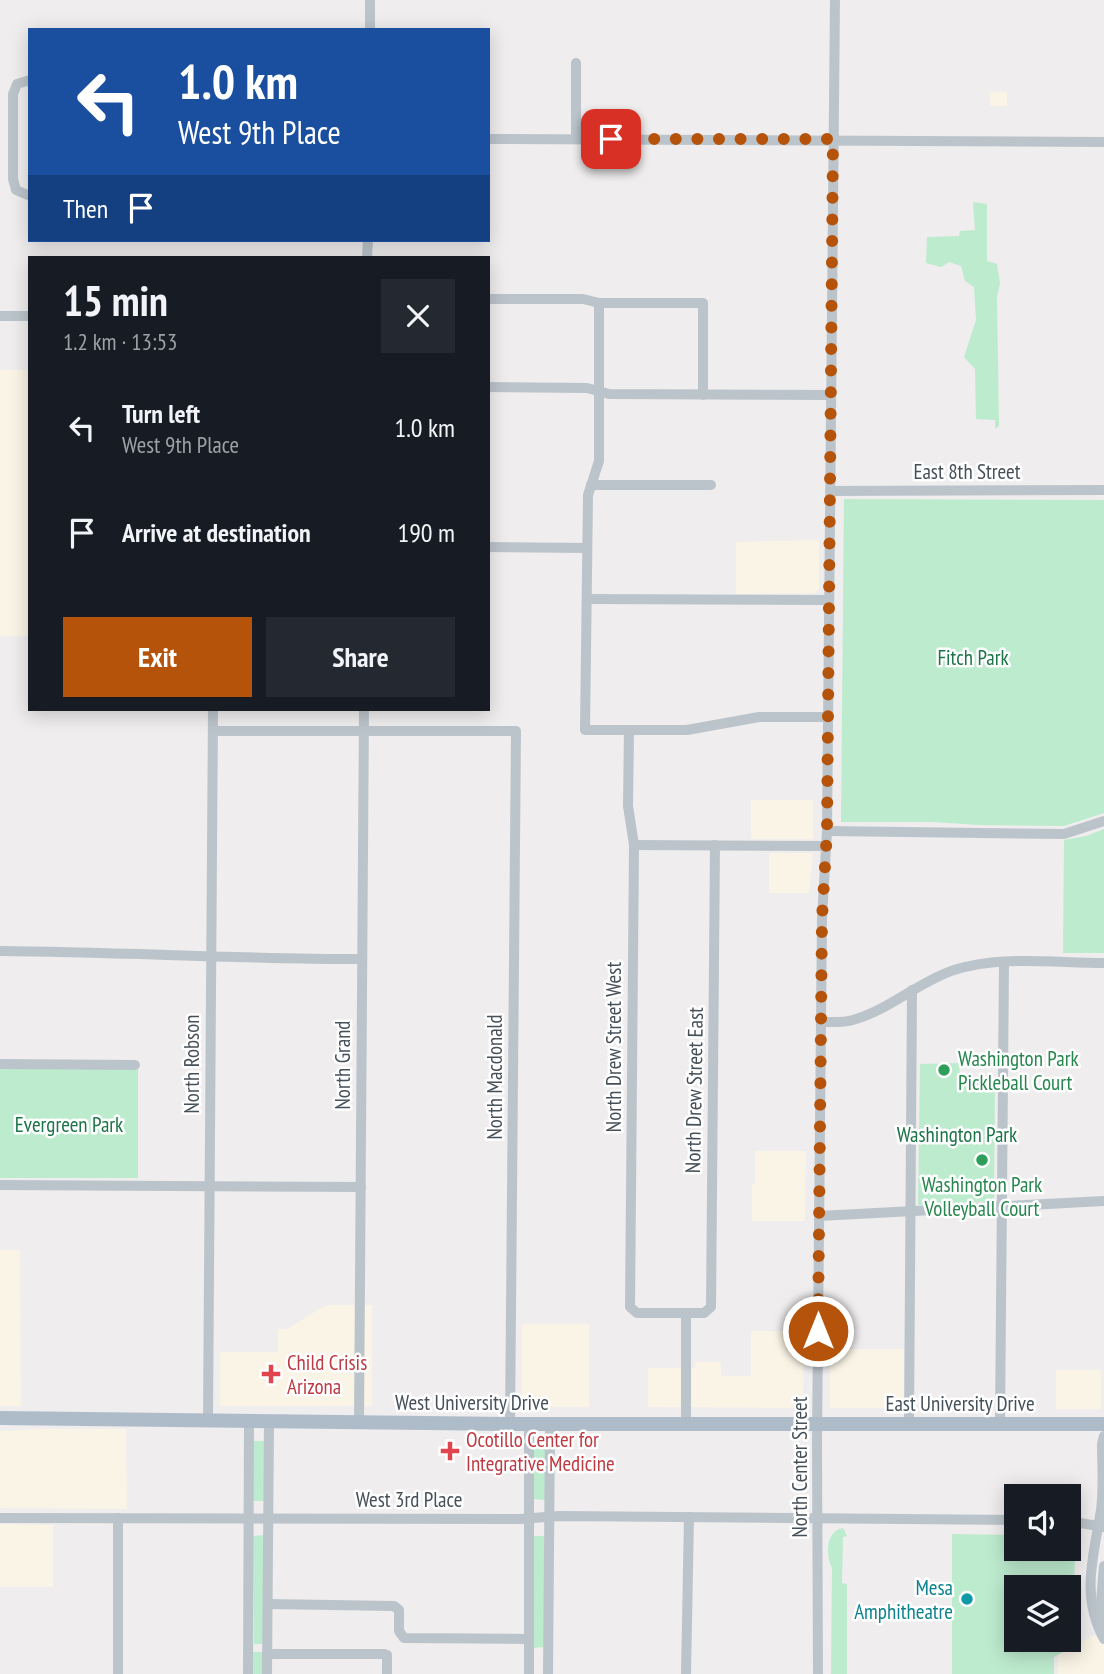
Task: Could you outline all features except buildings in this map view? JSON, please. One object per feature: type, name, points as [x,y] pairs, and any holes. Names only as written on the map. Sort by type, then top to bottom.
[{"type":"main road","name":"West University Drive","points":[[0,1418],[529,1424],[817,1424]]},
{"type":"main road","name":"East University Drive","points":[[817,1424],[1104,1424]]},
{"type":"street","points":[[370,0],[370,28]]},
{"type":"street","name":"North Center Street","points":[[818,1674],[818,1216],[822,918],[827,846],[835,0]]},
{"type":"street","points":[[576,63],[576,139]]},
{"type":"street","points":[[28,81],[17,84],[13,94],[13,178],[16,190],[28,195]]},
{"type":"street","points":[[0,138],[13,138]]},
{"type":"street","points":[[490,139],[1104,142]]},
{"type":"street","points":[[490,299],[703,303],[703,395]]},
{"type":"street","points":[[599,303],[599,461],[588,495],[585,730],[687,730],[760,717],[828,717]]},
{"type":"street","points":[[0,316],[28,316]]},
{"type":"street","points":[[490,387],[587,388],[609,394],[831,395]]},
{"type":"street","points":[[592,485],[711,485]]},
{"type":"street","name":"East 8th Street","points":[[830,491],[1104,490]]},
{"type":"street","points":[[490,547],[587,548]]},
{"type":"street","points":[[587,599],[829,600]]},
{"type":"street","name":"North Robson","points":[[208,1419],[213,711]]},
{"type":"street","name":"North Grand","points":[[359,1422],[364,711]]},
{"type":"street","name":"North Drew Street West","points":[[629,730],[628,806],[634,845],[630,1307],[637,1313],[686,1313]]},
{"type":"street","points":[[213,731],[364,731]]},
{"type":"street","name":"North Macdonald","points":[[364,731],[516,731],[510,1423]]},
{"type":"street","points":[[827,831],[1064,834],[1104,821]]},
{"type":"street","points":[[634,845],[827,846]]},
{"type":"street","name":"North Drew Street East","points":[[686,1313],[704,1313],[711,1307],[715,845]]},
{"type":"street","points":[[0,951],[362,958]]},
{"type":"street","points":[[821,1022],[850,1021],[870,1014],[934,977],[957,969],[1004,962],[1104,963]]},
{"type":"street","points":[[1000,1424],[1004,962]]},
{"type":"street","points":[[909,1424],[912,990]]},
{"type":"street","points":[[0,1064],[135,1065]]},
{"type":"street","points":[[0,1185],[361,1187]]},
{"type":"street","points":[[818,1216],[1104,1201]]},
{"type":"street","points":[[686,1313],[686,1423]]},
{"type":"street","points":[[248,1421],[248,1674]]},
{"type":"street","points":[[267,1674],[269,1422]]},
{"type":"street","points":[[529,1424],[529,1674]]},
{"type":"street","points":[[548,1674],[550,1424]]},
{"type":"street","points":[[1102,1634],[1092,1612],[1090,1590],[1092,1548],[1101,1526],[1104,1436]]},
{"type":"street","points":[[686,1674],[689,1517]]},
{"type":"street","name":"West 3rd Place","points":[[0,1518],[689,1517],[1004,1520]]},
{"type":"street","points":[[118,1518],[118,1674]]},
{"type":"street","points":[[1081,1523],[1101,1526]]},
{"type":"street","points":[[1102,1634],[1104,1566]]},
{"type":"street","points":[[268,1604],[394,1606],[398,1610],[399,1631],[404,1638],[529,1639]]},
{"type":"street","points":[[267,1654],[387,1654],[387,1674]]},
{"type":"street","points":[[529,1659],[548,1660]]},
{"type":"shaded area","points":[[990,92],[1007,92],[1007,106],[990,106]]},
{"type":"shaded area","points":[[0,370],[28,370],[28,636],[0,636]]},
{"type":"shaded area","points":[[819,540],[819,589],[815,593],[736,594],[736,542]]},
{"type":"shaded area","points":[[751,800],[813,800],[813,839],[751,839]]},
{"type":"shaded area","points":[[769,853],[813,853],[809,893],[769,893]]},
{"type":"shaded area","points":[[755,1151],[806,1151],[805,1221],[752,1221]]},
{"type":"shaded area","points":[[0,1250],[20,1250],[21,1406],[0,1406]]},
{"type":"shaded area","points":[[326,1305],[372,1305],[372,1406],[220,1406],[220,1352],[278,1352],[278,1329],[287,1329]]},
{"type":"shaded area","points":[[522,1324],[589,1324],[589,1407],[522,1407]]},
{"type":"shaded area","points":[[751,1331],[804,1331],[803,1408],[648,1407],[648,1368],[695,1368],[695,1362],[721,1362],[721,1376],[751,1376]]},
{"type":"shaded area","points":[[830,1349],[904,1349],[904,1408],[830,1408]]},
{"type":"shaded area","points":[[1056,1370],[1101,1370],[1101,1409],[1056,1409]]},
{"type":"shaded area","points":[[126,1429],[127,1509],[0,1508],[0,1431]]},
{"type":"shaded area","points":[[0,1524],[53,1525],[53,1587],[0,1587]]},
{"type":"shaded area","points":[[1094,1635],[1104,1640],[1104,1674],[1058,1674],[1058,1655],[1063,1652],[1081,1652],[1081,1642]]},
{"type":"green space","points":[[973,202],[987,204],[987,261],[997,264],[1000,283],[997,297],[999,426],[995,429],[995,420],[976,419],[975,369],[964,357],[976,320],[974,287],[965,281],[961,266],[949,262],[941,267],[926,263],[927,237],[959,236],[960,231],[975,230]]},
{"type":"green space","name":"Fitch Park","points":[[844,499],[1104,500],[1104,813],[1064,826],[841,822]]},
{"type":"green space","points":[[1104,829],[1104,953],[1063,953],[1064,840]]},
{"type":"green space","name":"Washington Park","points":[[959,1063],[960,1077],[995,1077],[994,1201],[918,1205],[920,1064]]},
{"type":"green space","name":"Evergreen Park","points":[[0,1069],[138,1069],[138,1178],[0,1178]]},
{"type":"green space","points":[[253,1441],[265,1441],[265,1501],[252,1499]]},
{"type":"green space","points":[[534,1442],[545,1442],[545,1500],[533,1499]]},
{"type":"green space","points":[[843,1528],[847,1536],[843,1537],[842,1583],[847,1584],[847,1674],[831,1674],[832,1568],[828,1544],[833,1534]]},
{"type":"green space","points":[[952,1534],[1004,1535],[1004,1561],[1075,1561],[1074,1575],[1004,1575],[1004,1652],[1062,1652],[1054,1657],[1054,1674],[952,1674]]},
{"type":"green space","points":[[264,1535],[264,1641],[262,1644],[254,1644],[253,1536]]},
{"type":"green space","points":[[532,1536],[544,1536],[544,1647],[533,1648]]},
{"type":"green space","points":[[253,1652],[263,1652],[264,1674],[252,1674]]},
{"type":"place","name":"Washington Park Pickleball Court","points":[[944,1070]]},
{"type":"place","name":"Washington Park Volleyball Court","points":[[982,1160]]},
{"type":"place","name":"Child Crisis Arizona","points":[[271,1374]]},
{"type":"place","name":"Ocotillo Center for Integrative Medicine","points":[[450,1451]]},
{"type":"place","name":"Mesa Amphitheatre","points":[[967,1599]]},
{"type":"route","points":[[611,139],[833,139],[827,831],[822,918],[818,1331]]}]
